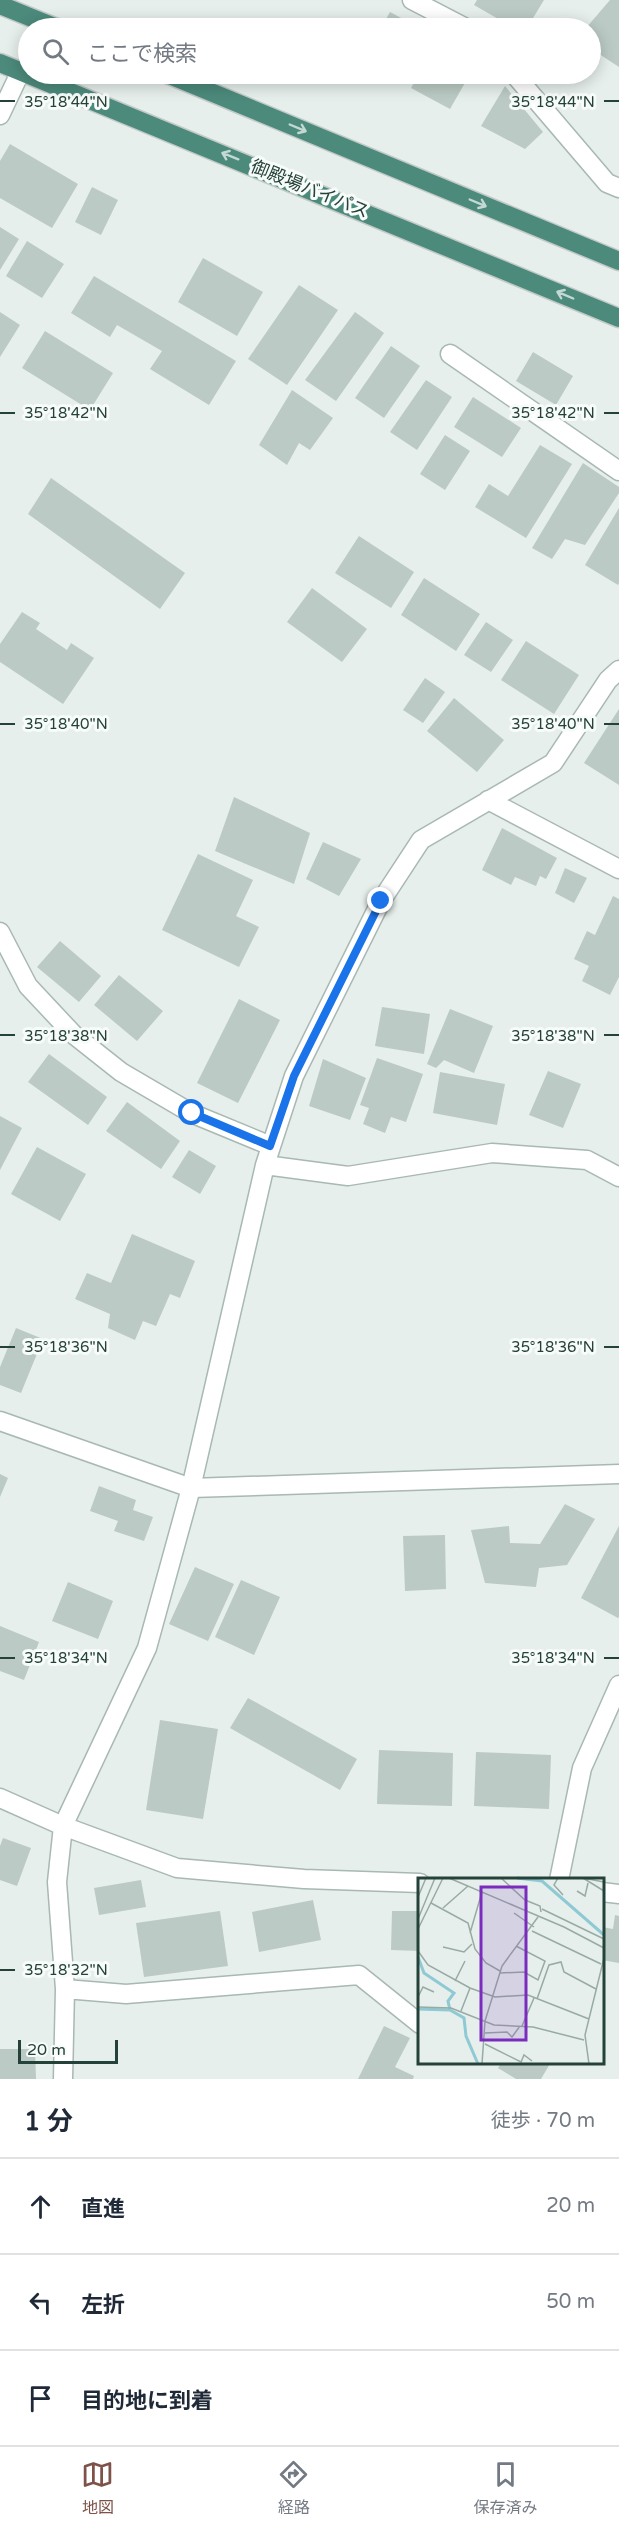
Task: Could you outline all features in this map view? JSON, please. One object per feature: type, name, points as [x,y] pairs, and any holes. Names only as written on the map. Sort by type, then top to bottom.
[{"type":"highway","points":[[0,5],[32,18]]},
{"type":"highway","name":"御殿場バイパス","points":[[0,63],[18,70]]},
{"type":"highway","name":"御殿場バイパス","points":[[53,84],[619,318]]},
{"type":"highway","points":[[190,84],[619,261]]},
{"type":"street","points":[[412,0],[447,18]]},
{"type":"street","points":[[0,115],[18,77]]},
{"type":"street","points":[[523,84],[607,183],[619,188]]},
{"type":"street","points":[[450,354],[619,471]]},
{"type":"street","points":[[63,2079],[65,1989],[57,1881],[63,1826],[147,1648],[190,1488],[265,1165],[294,1076],[381,901],[421,840],[554,763],[608,681],[619,670]]},
{"type":"street","points":[[488,800],[619,869]]},
{"type":"street","points":[[0,932],[28,987],[73,1034],[121,1072],[192,1113],[270,1146]]},
{"type":"street","points":[[265,1165],[348,1176],[492,1154],[586,1160],[619,1177]]},
{"type":"street","points":[[0,1421],[190,1488],[619,1474]]},
{"type":"street","points":[[559,1878],[582,1768],[619,1685]]},
{"type":"street","points":[[0,1798],[63,1826],[177,1868],[304,1879],[418,1884]]},
{"type":"street","points":[[604,1892],[619,1894]]},
{"type":"street","points":[[65,1989],[126,1994],[359,1975],[418,2022]]},
{"type":"building","points":[[477,0],[544,0],[533,18],[497,18],[474,5]]},
{"type":"building","points":[[610,0],[619,0],[619,67],[601,55],[601,18],[595,18]]},
{"type":"building","points":[[390,12],[401,18],[387,18]]},
{"type":"building","points":[[413,84],[464,84],[450,109],[411,88]]},
{"type":"building","points":[[505,86],[543,132],[525,149],[481,126]]},
{"type":"building","points":[[10,144],[78,184],[52,228],[0,198],[0,161]]},
{"type":"building","points":[[92,187],[118,200],[101,235],[75,222]]},
{"type":"building","points":[[0,227],[19,239],[0,270]]},
{"type":"building","points":[[27,241],[64,264],[42,298],[6,276]]},
{"type":"building","points":[[203,258],[263,292],[237,336],[178,302]]},
{"type":"building","points":[[94,276],[236,361],[209,405],[150,369],[162,351],[117,325],[110,337],[71,313]]},
{"type":"building","points":[[299,285],[338,310],[287,385],[248,359]]},
{"type":"building","points":[[0,312],[20,325],[0,357]]},
{"type":"building","points":[[355,312],[384,333],[336,401],[305,380]]},
{"type":"building","points":[[45,331],[113,373],[90,410],[22,368]]},
{"type":"building","points":[[391,346],[420,366],[384,418],[355,398]]},
{"type":"building","points":[[533,352],[573,376],[556,405],[516,381]]},
{"type":"building","points":[[426,380],[452,397],[417,450],[390,432]]},
{"type":"building","points":[[292,390],[333,418],[310,450],[299,443],[287,465],[259,445]]},
{"type":"building","points":[[473,397],[521,428],[502,457],[454,427]]},
{"type":"building","points":[[445,435],[470,451],[445,490],[420,474]]},
{"type":"building","points":[[540,445],[572,464],[526,538],[475,507],[489,484],[508,496]]},
{"type":"building","points":[[583,463],[619,487],[619,493],[585,545],[565,539],[552,559],[532,548]]},
{"type":"building","points":[[51,478],[185,573],[160,609],[28,514]]},
{"type":"building","points":[[619,508],[619,583],[618,585],[585,565]]},
{"type":"building","points":[[359,536],[414,572],[391,608],[335,573]]},
{"type":"building","points":[[424,578],[480,614],[456,651],[401,615]]},
{"type":"building","points":[[312,588],[367,629],[342,662],[287,622]]},
{"type":"building","points":[[22,612],[40,623],[36,629],[67,650],[71,643],[94,658],[63,704],[0,662],[0,644]]},
{"type":"building","points":[[486,622],[513,640],[491,672],[464,655]]},
{"type":"building","points":[[526,641],[579,675],[554,714],[501,680]]},
{"type":"building","points":[[425,678],[445,692],[423,723],[403,710]]},
{"type":"building","points":[[454,698],[504,740],[477,772],[427,731]]},
{"type":"building","points":[[619,709],[619,785],[584,763]]},
{"type":"building","points":[[234,797],[310,833],[294,884],[215,851]]},
{"type":"building","points":[[502,828],[557,858],[546,879],[540,876],[536,886],[515,877],[511,885],[482,870]]},
{"type":"building","points":[[323,842],[361,859],[339,896],[306,879]]},
{"type":"building","points":[[198,854],[253,880],[236,916],[259,927],[239,967],[162,930]]},
{"type":"building","points":[[565,868],[587,878],[574,903],[555,893]]},
{"type":"building","points":[[613,896],[619,899],[619,977],[610,995],[582,981],[589,966],[574,959],[587,931],[595,935]]},
{"type":"building","points":[[60,941],[101,976],[79,1002],[37,967]]},
{"type":"building","points":[[119,975],[163,1011],[137,1041],[94,1005]]},
{"type":"building","points":[[239,999],[280,1020],[238,1103],[197,1083]]},
{"type":"building","points":[[382,1007],[430,1014],[424,1054],[375,1046]]},
{"type":"building","points":[[450,1009],[493,1026],[474,1073],[444,1060],[436,1068],[427,1064]]},
{"type":"building","points":[[49,1054],[107,1097],[88,1125],[28,1082]]},
{"type":"building","points":[[377,1058],[423,1074],[406,1122],[391,1117],[385,1133],[363,1124],[369,1108],[360,1105]]},
{"type":"building","points":[[323,1059],[366,1078],[350,1120],[309,1106]]},
{"type":"building","points":[[548,1071],[581,1084],[563,1128],[529,1115]]},
{"type":"building","points":[[440,1072],[505,1084],[497,1125],[433,1113]]},
{"type":"building","points":[[127,1102],[180,1141],[161,1169],[106,1131]]},
{"type":"building","points":[[0,1116],[22,1128],[0,1170]]},
{"type":"building","points":[[37,1147],[86,1174],[60,1221],[11,1194]]},
{"type":"building","points":[[189,1150],[216,1166],[200,1194],[172,1177]]},
{"type":"building","points":[[132,1234],[195,1261],[180,1298],[170,1294],[156,1326],[143,1321],[135,1340],[108,1328],[110,1314],[75,1299],[87,1273],[111,1283]]},
{"type":"building","points":[[16,1328],[43,1339],[21,1393],[0,1385],[0,1367]]},
{"type":"building","points":[[0,1474],[8,1478],[0,1497]]},
{"type":"building","points":[[99,1486],[136,1500],[133,1510],[153,1517],[144,1541],[114,1531],[118,1521],[90,1511]]},
{"type":"building","points":[[565,1504],[595,1519],[567,1565],[539,1568],[536,1587],[485,1583],[471,1530],[509,1526],[510,1543],[540,1544]]},
{"type":"building","points":[[619,1526],[619,1617],[618,1618],[581,1598]]},
{"type":"building","points":[[445,1535],[446,1589],[405,1591],[403,1536]]},
{"type":"building","points":[[195,1567],[234,1584],[208,1641],[169,1624]]},
{"type":"building","points":[[241,1580],[280,1597],[254,1655],[215,1637]]},
{"type":"building","points":[[68,1582],[113,1601],[98,1639],[52,1621]]},
{"type":"building","points":[[0,1626],[39,1642],[24,1680],[0,1671]]},
{"type":"building","points":[[248,1698],[357,1759],[340,1790],[230,1728]]},
{"type":"building","points":[[160,1720],[218,1729],[203,1819],[146,1810]]},
{"type":"building","points":[[379,1750],[453,1753],[452,1806],[377,1804]]},
{"type":"building","points":[[476,1752],[551,1755],[549,1809],[474,1806]]},
{"type":"building","points":[[3,1838],[31,1848],[17,1886],[0,1880],[0,1846]]},
{"type":"building","points":[[141,1880],[146,1907],[99,1915],[94,1888]]},
{"type":"building","points":[[313,1900],[321,1940],[259,1952],[252,1912]]},
{"type":"building","points":[[220,1911],[228,1966],[144,1977],[136,1923]]},
{"type":"building","points":[[392,1911],[418,1911],[418,1951],[391,1950]]},
{"type":"building","points":[[615,1915],[619,1916],[619,1963],[604,1960],[604,1927],[613,1929]]},
{"type":"building","points":[[384,2026],[410,2038],[395,2067],[414,2076],[413,2079],[358,2079]]},
{"type":"building","points":[[0,2049],[35,2049],[36,2079],[0,2079]]},
{"type":"building","points":[[501,2064],[550,2064],[541,2079],[516,2079],[498,2068]]},
{"type":"route","points":[[192,1113],[270,1146],[294,1076],[381,901]]}]
